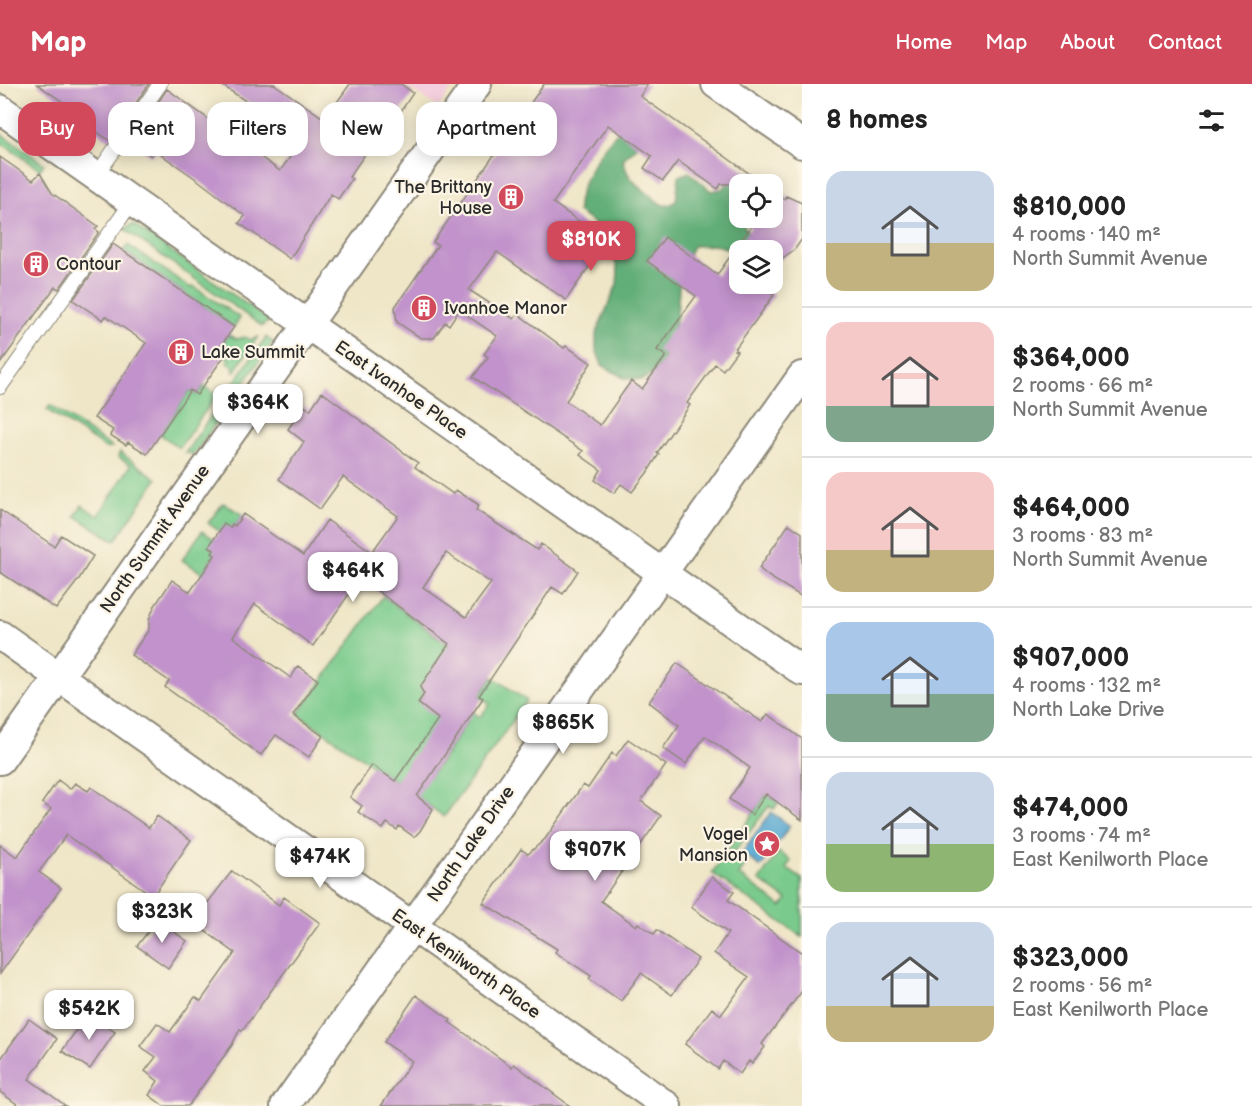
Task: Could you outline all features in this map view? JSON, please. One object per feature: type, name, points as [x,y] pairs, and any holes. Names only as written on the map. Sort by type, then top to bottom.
[{"type":"street","name":"North Summit Avenue","points":[[0,760],[477,84]]},
{"type":"street","points":[[716,84],[802,144]]},
{"type":"street","name":"East Ivanhoe Place","points":[[0,109],[802,671]]},
{"type":"street","name":"North Lake Drive","points":[[285,1106],[802,376]]},
{"type":"street","name":"East Kenilworth Place","points":[[0,635],[667,1106]]},
{"type":"lane","points":[[96,176],[160,84]]},
{"type":"lane","points":[[0,387],[132,202]]},
{"type":"shaded area","points":[[405,84],[455,84],[442,102],[430,102]]},
{"type":"green space","points":[[621,129],[634,137],[636,148],[623,159],[627,172],[637,185],[663,205],[676,201],[679,176],[689,172],[711,191],[722,189],[729,180],[729,228],[745,228],[753,240],[729,240],[729,249],[716,245],[693,246],[680,274],[677,316],[662,362],[651,375],[642,380],[624,378],[602,365],[596,349],[596,334],[617,284],[618,272],[608,233],[578,212],[578,202],[586,179]]},
{"type":"green space","points":[[0,133],[18,146],[18,155],[0,142]]},
{"type":"green space","points":[[20,156],[33,156],[44,164],[40,170]]},
{"type":"green space","points":[[133,224],[270,321],[262,326],[124,229]]},
{"type":"green space","points":[[128,245],[240,318],[234,327],[123,251]]},
{"type":"green space","points":[[228,335],[237,339],[245,337],[249,340],[258,337],[234,372],[233,366],[227,363],[229,359],[218,350]]},
{"type":"green space","points":[[266,337],[273,342],[240,389],[233,384]]},
{"type":"green space","points":[[204,386],[217,395],[179,448],[160,434],[190,390],[197,395]]},
{"type":"green space","points":[[227,393],[234,397],[194,454],[185,453]]},
{"type":"green space","points":[[50,405],[112,447],[107,449],[47,410]]},
{"type":"green space","points":[[120,452],[157,479],[115,541],[75,516],[82,505],[98,516],[131,465],[118,457]]},
{"type":"green space","points":[[223,503],[243,515],[235,526],[232,525],[219,531],[208,523]]},
{"type":"green space","points":[[202,531],[214,539],[215,555],[206,568],[207,576],[182,560]]},
{"type":"green space","points":[[383,596],[452,648],[421,692],[424,694],[418,702],[447,725],[417,750],[409,765],[404,787],[298,714]]},
{"type":"green space","points":[[493,677],[527,701],[444,817],[415,795],[444,758],[473,712],[480,717],[490,704],[480,696]]},
{"type":"green space","points":[[766,795],[778,803],[774,809],[769,806],[733,854],[746,864],[739,875],[782,907],[787,900],[759,880],[779,852],[791,861],[786,868],[802,879],[802,937],[712,873]]},
{"type":"water","points":[[771,812],[790,826],[761,867],[742,853]]},
{"type":"building","points":[[37,84],[149,84],[137,102],[108,102],[108,140],[96,131],[96,102],[63,102]]},
{"type":"building","points":[[220,84],[274,84],[300,102],[247,102]]},
{"type":"building","points":[[350,84],[401,84],[413,93],[404,106],[404,102],[337,102]]},
{"type":"building","points":[[544,84],[648,84],[640,96],[750,174],[729,174],[729,184],[721,184],[718,189],[678,161],[663,181],[644,168],[652,156],[608,125],[553,203],[607,241],[566,300],[497,252],[469,290],[514,319],[518,314],[564,348],[566,346],[591,363],[566,401],[600,425],[631,381],[642,389],[666,356],[657,350],[696,296],[647,261],[665,237],[717,275],[729,258],[729,294],[774,295],[734,350],[737,351],[723,370],[715,364],[687,403],[690,405],[657,453],[659,454],[647,473],[632,492],[621,484],[614,493],[595,480],[601,470],[580,455],[583,451],[473,377],[488,357],[484,354],[497,336],[459,310],[449,325],[445,322],[434,338],[421,338],[397,322],[395,307],[438,245],[433,242],[493,156],[557,156],[557,102],[531,102]]},
{"type":"building","points":[[167,89],[185,102],[158,102]]},
{"type":"building","points":[[308,107],[320,116],[320,156],[364,156],[349,177],[352,179],[338,199],[331,194],[290,259],[239,223],[245,216],[163,156],[195,156],[195,109],[207,118],[207,156],[259,156],[280,171],[291,156],[308,156]]},
{"type":"building","name":"Contour","points":[[0,157],[33,180],[40,173],[52,193],[98,226],[95,229],[99,232],[59,289],[55,287],[0,364]]},
{"type":"building","points":[[786,196],[802,203],[802,239],[795,249],[783,258],[783,240],[742,240],[750,228],[783,228],[783,198]]},
{"type":"building","name":"Lake Summit","points":[[113,244],[234,327],[218,350],[225,355],[197,395],[190,390],[147,454],[128,442],[126,445],[110,435],[113,430],[94,418],[146,343],[106,316],[103,320],[73,300]]},
{"type":"building","points":[[322,392],[418,463],[415,467],[453,494],[456,490],[479,505],[476,510],[537,550],[541,544],[578,571],[563,594],[552,587],[479,696],[483,698],[417,796],[433,809],[414,837],[399,826],[397,830],[387,823],[383,829],[358,812],[362,806],[350,797],[372,765],[395,781],[438,719],[418,703],[424,694],[420,687],[449,644],[360,578],[313,646],[255,604],[233,637],[291,678],[298,666],[318,680],[293,715],[323,736],[309,757],[276,735],[261,755],[165,687],[169,681],[131,655],[149,629],[149,620],[154,607],[172,580],[190,592],[215,555],[212,553],[214,550],[209,546],[224,524],[230,528],[232,524],[235,526],[243,514],[303,556],[327,520],[372,552],[398,516],[343,477],[320,509],[279,479],[304,442],[288,429],[304,406],[310,410]],"holes":[[[446,553],[491,583],[466,617],[423,587]]]},
{"type":"building","points":[[0,510],[54,546],[61,535],[93,556],[56,609],[0,572]]},
{"type":"building","points":[[789,524],[802,533],[802,597],[759,568]]},
{"type":"building","points":[[677,663],[762,722],[768,714],[802,739],[802,820],[766,794],[752,815],[729,799],[750,768],[705,736],[686,764],[663,748],[679,725],[649,702]]},
{"type":"building","points":[[628,739],[666,765],[641,801],[661,816],[601,901],[636,926],[638,923],[654,934],[657,930],[698,959],[672,995],[641,973],[621,1001],[589,979],[591,976],[555,952],[557,949],[483,903],[521,849],[528,854],[545,839],[583,785],[588,788],[612,753],[616,756]]},
{"type":"building","points":[[58,780],[70,789],[75,783],[88,791],[91,787],[149,828],[157,816],[191,840],[153,896],[66,835],[39,872],[61,888],[0,974],[0,845],[17,857],[51,809],[42,803]]},
{"type":"building","points":[[232,871],[279,905],[284,897],[320,923],[242,1031],[240,1029],[232,1045],[188,1106],[164,1106],[149,1095],[158,1081],[145,1071],[156,1057],[140,1046],[157,1023],[170,1032],[195,997],[201,1001],[235,953],[193,922]]},
{"type":"building","points":[[712,877],[734,892],[728,900],[802,953],[802,991],[762,1044],[765,1047],[752,1064],[749,1061],[740,1074],[723,1061],[718,1069],[685,1044],[712,1008],[721,1015],[749,977],[714,953],[728,933],[691,907]]},
{"type":"building","points":[[157,920],[187,941],[168,968],[137,946]]},
{"type":"building","points":[[416,995],[451,1020],[449,1022],[512,1067],[514,1064],[570,1106],[381,1106],[412,1061],[384,1042]]},
{"type":"building","points":[[88,1013],[115,1032],[90,1069],[62,1051]]},
{"type":"building","points":[[29,1019],[57,1039],[29,1079],[66,1106],[20,1106],[0,1092],[0,1060]]},
{"type":"place","name":"The Brittany House","points":[[511,197]]},
{"type":"place","name":"Contour","points":[[36,264]]},
{"type":"place","name":"Ivanhoe Manor","points":[[424,308]]},
{"type":"place","name":"Lake Summit","points":[[181,352]]},
{"type":"place","name":"Vogel Mansion","points":[[767,844]]}]
